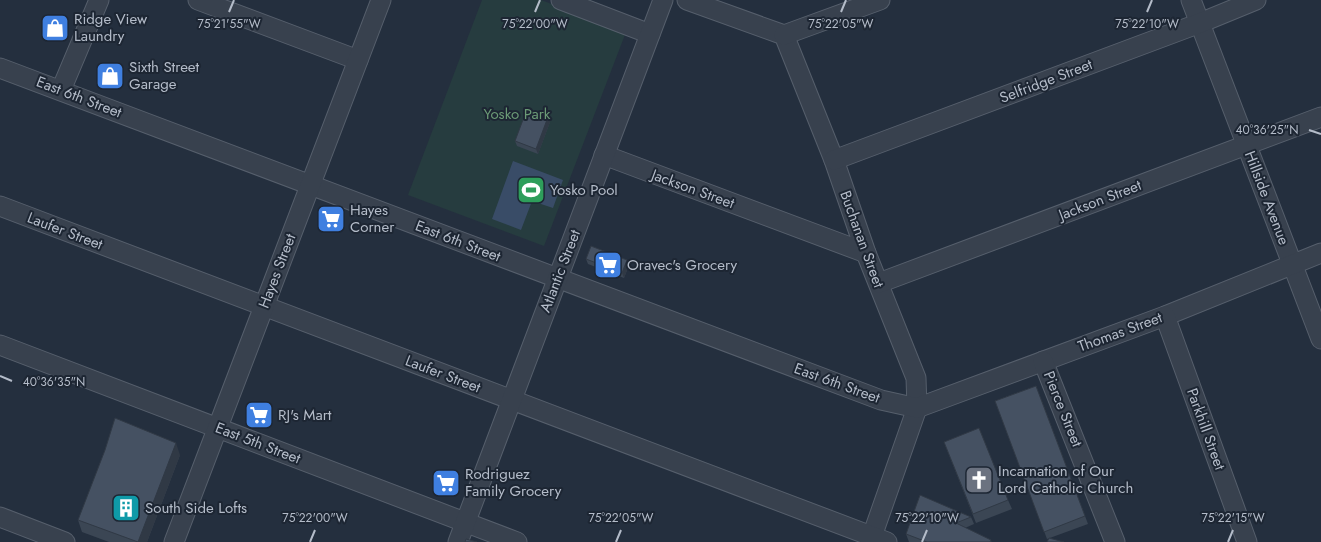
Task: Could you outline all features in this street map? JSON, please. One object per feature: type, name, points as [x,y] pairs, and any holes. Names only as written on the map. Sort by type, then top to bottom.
[{"type":"street","points":[[61,90],[99,0]]},
{"type":"street","points":[[198,0],[238,7],[358,60]]},
{"type":"street","name":"Hayes Street","points":[[174,542],[381,0]]},
{"type":"street","points":[[561,0],[650,34]]},
{"type":"street","name":"Atlantic Street","points":[[458,542],[663,0]]},
{"type":"street","points":[[687,0],[784,35],[880,0]]},
{"type":"street","name":"Hillside Avenue","points":[[1191,0],[1321,339]]},
{"type":"street","name":"Selfridge Street","points":[[834,160],[1200,23],[1256,0]]},
{"type":"street","name":"Buchanan Street","points":[[784,35],[834,160],[866,253],[916,378],[917,408],[876,540]]},
{"type":"street","name":"East 6th Street","points":[[0,68],[881,400],[917,408]]},
{"type":"street","name":"Jackson Street","points":[[879,284],[1321,117]]},
{"type":"street","name":"Jackson Street","points":[[604,155],[866,253]]},
{"type":"street","name":"Laufer Street","points":[[0,206],[876,540]]},
{"type":"street","name":"Thomas Street","points":[[917,408],[1165,316],[1321,253]]},
{"type":"street","name":"Parkhill Street","points":[[1165,316],[1246,542]]},
{"type":"street","name":"East 5th Street","points":[[0,345],[517,542]]},
{"type":"street","name":"Pierce Street","points":[[1044,361],[1115,542]]},
{"type":"street","points":[[0,517],[65,542]]},
{"type":"green space","name":"Yosko Park","points":[[482,0],[541,0],[626,32],[544,246],[408,195]]},
{"type":"water","name":"Yosko Pool","points":[[513,161],[563,180],[553,208],[532,201],[521,230],[492,219]]},
{"type":"building","points":[[527,109],[548,117],[536,149],[515,141]]},
{"type":"building","name":"Oravec's Grocery","points":[[591,246],[627,260],[622,273],[586,259]]},
{"type":"building","points":[[1036,386],[1085,516],[1044,532],[995,401]]},
{"type":"building","points":[[115,418],[176,443],[138,542],[78,520],[105,450]]},
{"type":"building","name":"Incarnation of Our Lord Catholic Church","points":[[979,428],[1008,500],[973,514],[944,442]]},
{"type":"building","points":[[920,495],[971,517],[956,523],[991,540],[990,542],[927,542],[906,534]]},
{"type":"building","points":[[1049,538],[1064,542],[1047,542]]},
{"type":"building","points":[[466,539],[477,542],[465,542]]},
{"type":"place","name":"Ridge View Laundry","points":[[55,28]]},
{"type":"place","name":"Sixth Street Garage","points":[[110,76]]},
{"type":"place","name":"Yosko Pool","points":[[531,190]]},
{"type":"place","name":"Hayes Corner","points":[[331,219]]},
{"type":"place","name":"Oravec's Grocery","points":[[608,265]]},
{"type":"place","name":"RJ's Mart","points":[[259,415]]},
{"type":"place","name":"Incarnation of Our Lord Catholic Church","points":[[979,480]]},
{"type":"place","name":"Rodriguez Family Grocery","points":[[446,483]]},
{"type":"place","name":"South Side Lofts","points":[[126,508]]}]
